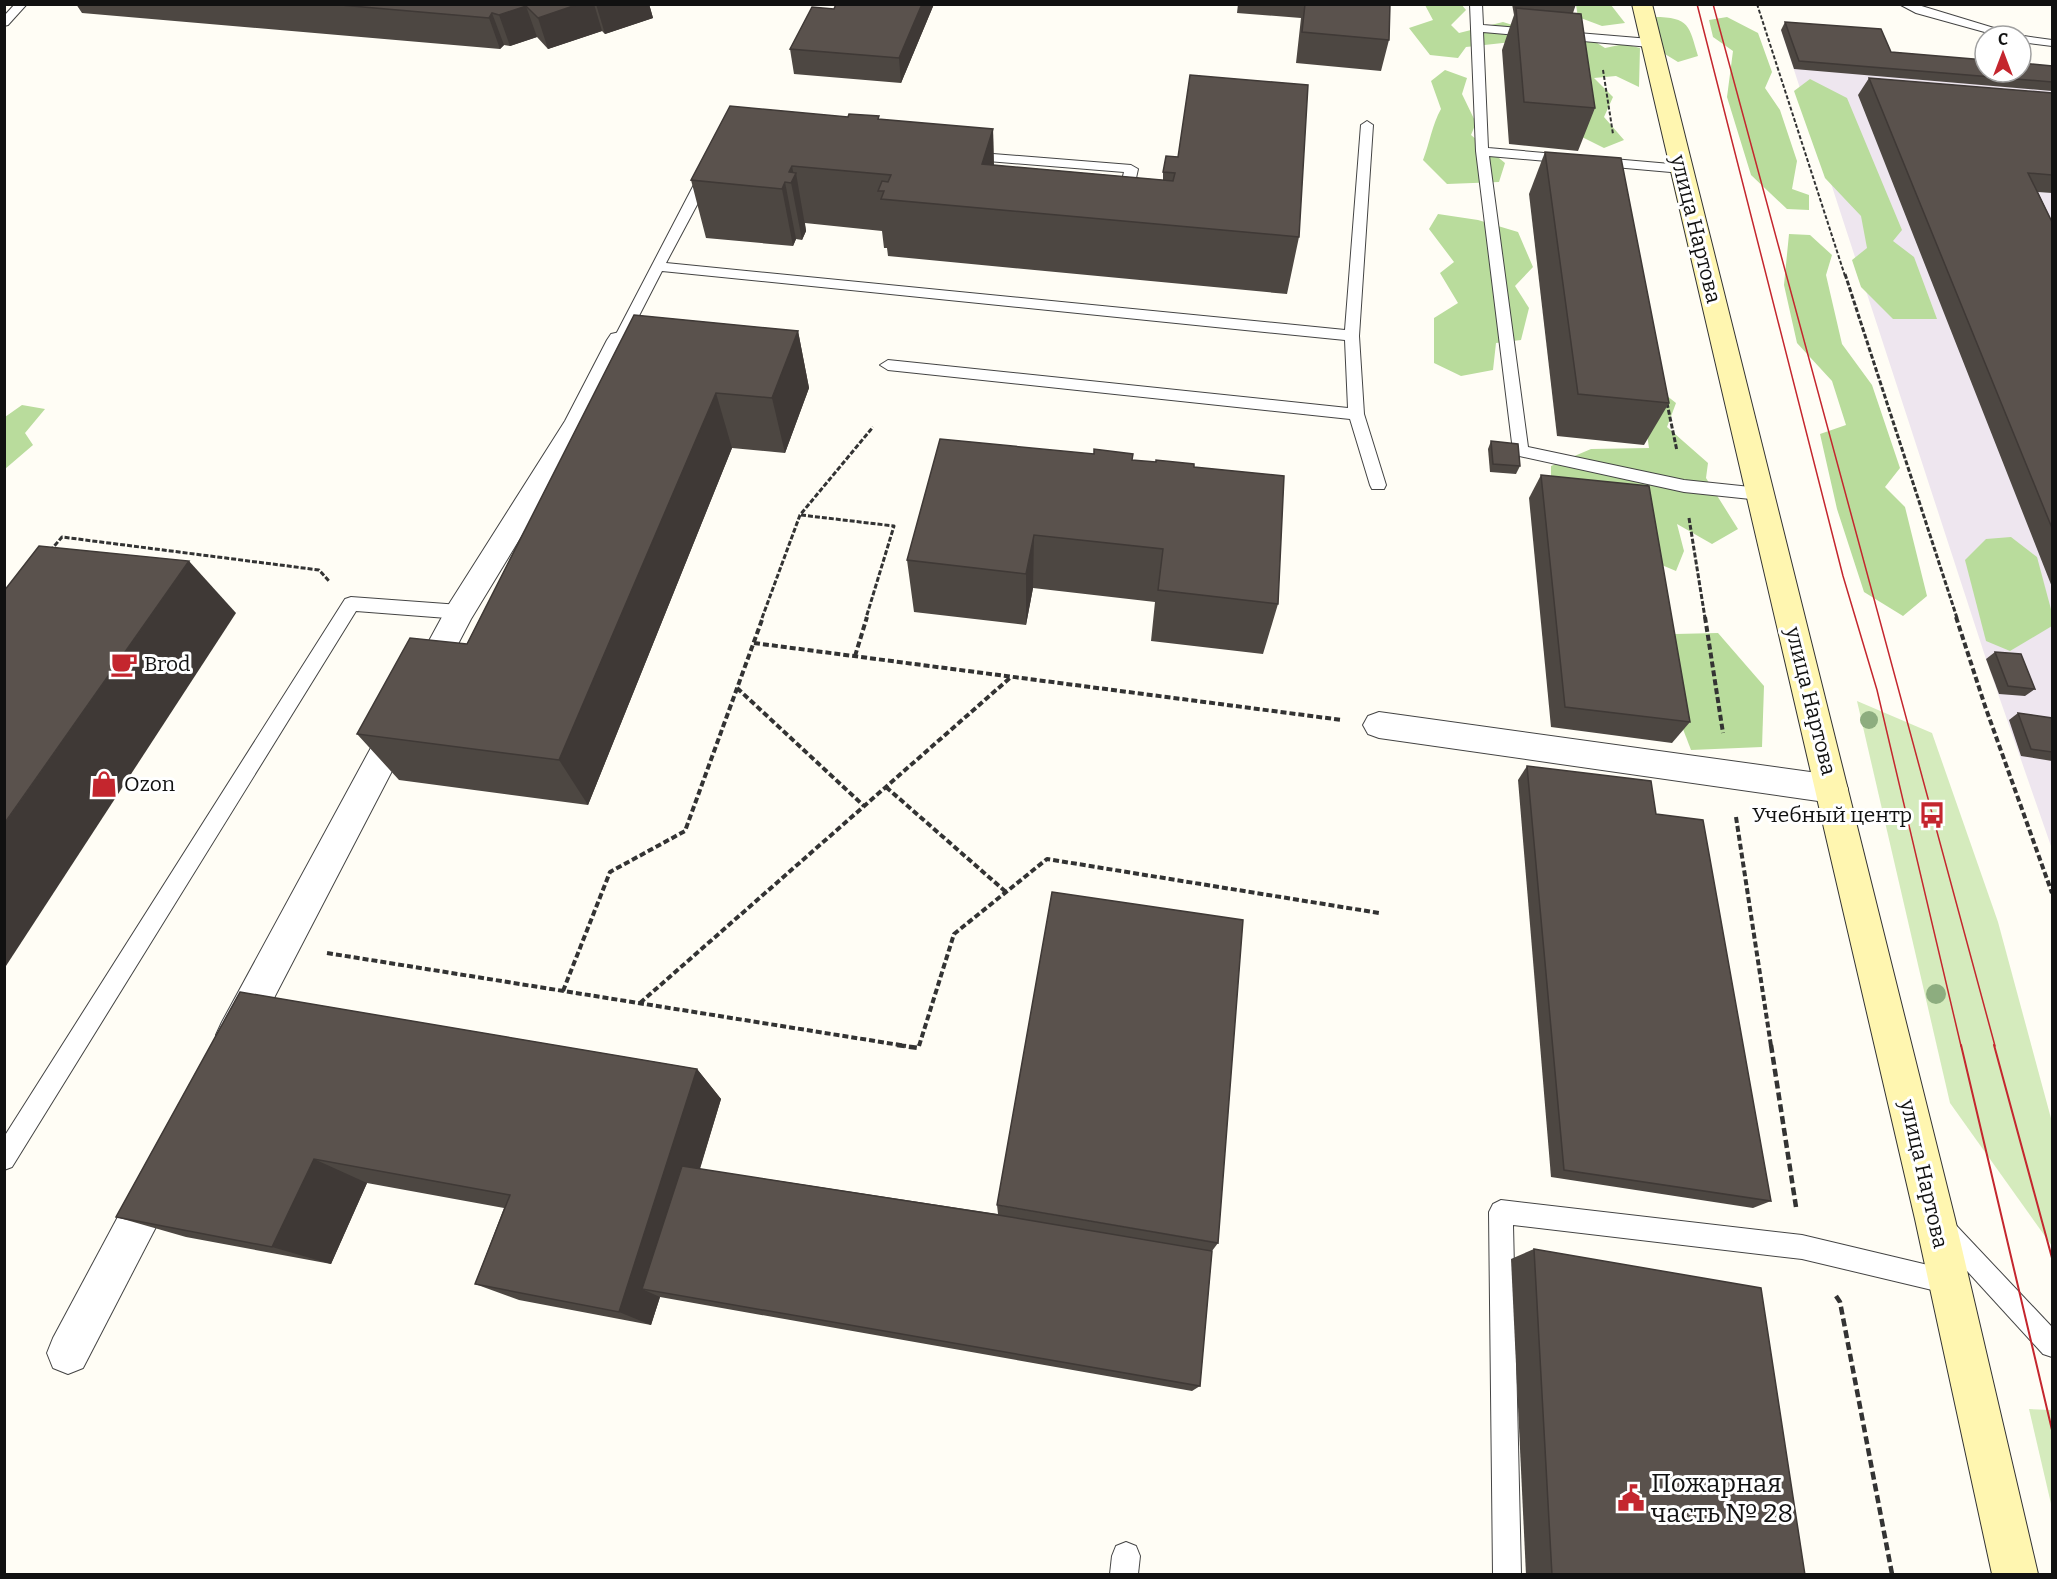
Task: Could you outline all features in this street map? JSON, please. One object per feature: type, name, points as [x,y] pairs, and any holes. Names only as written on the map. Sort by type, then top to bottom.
[{"type":"street","name":"улица Нартова","points":[[1642,4],[1935,1219],[2015,1575]]},
{"type":"street","points":[[222,1061],[460,612],[577,423],[620,340]]},
{"type":"street","points":[[1379,725],[1832,789]]},
{"type":"street","points":[[68,1353],[172,1155]]},
{"type":"lane","points":[[4,23],[22,4]]},
{"type":"lane","points":[[1476,4],[1482,151],[1521,451],[1684,486],[1760,494]]},
{"type":"lane","points":[[1904,4],[1920,11],[1973,25]]},
{"type":"lane","points":[[1477,28],[1650,43]]},
{"type":"lane","points":[[2033,40],[2052,43]]},
{"type":"lane","points":[[1367,125],[1352,336],[1356,414],[1378,485]]},
{"type":"lane","points":[[1482,151],[1682,169]]},
{"type":"lane","points":[[953,154],[1131,169],[1120,219]]},
{"type":"lane","points":[[620,340],[716,156]]},
{"type":"lane","points":[[657,266],[1352,336]]},
{"type":"lane","points":[[888,365],[1356,414]]},
{"type":"lane","points":[[4,1159],[351,604],[460,612]]},
{"type":"lane","points":[[1507,1575],[1501,1212],[1802,1246],[1949,1282]]},
{"type":"lane","points":[[1935,1219],[2052,1345]]},
{"type":"path","points":[[1757,4],[1985,706],[2052,893]]},
{"type":"path","points":[[563,991],[610,872],[685,831],[800,515],[873,428]]},
{"type":"path","points":[[800,515],[894,526],[855,656]]},
{"type":"path","points":[[48,554],[62,537],[319,570],[351,604]]},
{"type":"path","points":[[754,643],[1379,725]]},
{"type":"path","points":[[640,1003],[1012,677]]},
{"type":"path","points":[[737,688],[864,806]]},
{"type":"path","points":[[886,787],[1006,892]]},
{"type":"path","points":[[282,946],[918,1048],[954,934],[1047,859],[1378,913]]},
{"type":"shaded area","points":[[1781,30],[1886,61],[1973,71],[1973,84],[2033,84],[2033,74],[2052,75],[2052,849],[1986,659]]},
{"type":"green space","points":[[1461,4],[1466,10],[1451,25],[1459,33],[1503,22],[1522,28],[1521,41],[1466,47],[1458,58],[1430,55],[1409,28],[1433,20],[1425,5]]},
{"type":"green space","points":[[1576,5],[1611,5],[1625,23],[1602,26],[1578,17]]},
{"type":"green space","points":[[1654,17],[1675,19],[1686,25],[1690,30],[1698,56],[1678,62],[1660,51]]},
{"type":"green space","points":[[1727,17],[1758,33],[1772,72],[1765,88],[1780,110],[1797,161],[1792,189],[1809,195],[1809,210],[1787,209],[1751,175],[1727,97],[1733,51],[1713,37],[1709,20]]},
{"type":"green space","points":[[1575,29],[1605,48],[1624,44],[1640,48],[1639,87],[1616,76],[1594,78],[1613,97],[1604,117],[1624,140],[1604,148],[1580,136]]},
{"type":"green space","points":[[1445,70],[1467,78],[1462,94],[1476,123],[1471,135],[1505,163],[1499,182],[1447,184],[1423,160],[1441,109],[1431,81]]},
{"type":"green space","points":[[1810,79],[1847,98],[1902,230],[1893,241],[1914,257],[1937,319],[1893,319],[1861,287],[1852,260],[1867,248],[1861,216],[1825,178],[1794,91]]},
{"type":"green space","points":[[1438,214],[1478,220],[1518,232],[1533,267],[1515,286],[1529,308],[1521,340],[1496,343],[1493,370],[1461,376],[1434,363],[1434,318],[1458,303],[1440,273],[1454,262],[1429,229]]},
{"type":"green space","points":[[1789,234],[1810,235],[1832,255],[1826,275],[1842,344],[1872,385],[1900,468],[1885,487],[1905,507],[1927,596],[1903,616],[1864,592],[1837,509],[1820,434],[1846,425],[1832,381],[1797,343],[1784,285]]},
{"type":"green space","points":[[1657,388],[1676,403],[1667,427],[1708,463],[1706,478],[1738,529],[1712,544],[1677,524],[1684,551],[1676,571],[1645,558],[1551,490],[1551,466],[1591,449],[1649,448],[1642,400]]},
{"type":"green space","points":[[22,405],[45,409],[25,433],[33,445],[5,469],[5,417]]},
{"type":"green space","points":[[2011,537],[2037,557],[2052,613],[2052,626],[2010,651],[1986,641],[1965,560],[1986,539]]},
{"type":"green space","points":[[1718,633],[1764,686],[1762,747],[1691,750],[1670,695],[1675,634]]},
{"type":"green space","points":[[1857,701],[1932,733],[1998,922],[2052,1122],[2052,1246],[1950,1103]]},
{"type":"green space","points":[[2029,1409],[2052,1410],[2052,1508]]},
{"type":"building","points":[[329,4],[579,4],[538,18],[526,6],[499,15],[492,13],[489,18]]},
{"type":"building","points":[[836,4],[922,4],[899,58],[790,49],[812,7],[834,9]]},
{"type":"building","points":[[1305,4],[1390,4],[1389,40],[1302,32]]},
{"type":"building","points":[[1516,8],[1581,14],[1595,108],[1524,102]]},
{"type":"building","points":[[1785,22],[1881,29],[1891,52],[1973,59],[1973,75],[1799,61]]},
{"type":"building","points":[[2033,64],[2052,66],[2052,82],[2033,80]]},
{"type":"building","points":[[1190,75],[1308,85],[1299,237],[881,199],[884,191],[878,191],[882,181],[888,182],[891,175],[792,166],[789,172],[796,173],[791,183],[785,182],[782,189],[691,180],[730,106],[848,117],[849,114],[879,116],[878,119],[993,129],[982,164],[1173,181],[1175,173],[1163,172],[1166,156],[1178,157]]},
{"type":"building","points":[[1869,78],[2052,93],[2052,175],[2028,173],[2052,222],[2052,528]]},
{"type":"building","points":[[1545,152],[1621,158],[1669,403],[1578,394]]},
{"type":"building","points":[[634,315],[798,331],[772,398],[716,393],[559,760],[357,734],[410,638],[467,644]]},
{"type":"building","points":[[940,439],[1094,454],[1094,449],[1133,454],[1132,460],[1194,464],[1194,467],[1284,476],[1278,604],[1158,590],[1163,549],[1034,535],[1026,574],[907,560]]},
{"type":"building","points":[[1491,441],[1518,444],[1520,466],[1493,464]]},
{"type":"building","points":[[1541,475],[1649,486],[1690,722],[1565,707]]},
{"type":"building","points":[[39,546],[189,561],[4,824],[4,591]]},
{"type":"building","points":[[1995,652],[2021,654],[2035,689],[2008,686]]},
{"type":"building","points":[[2018,713],[2052,718],[2052,752],[2031,749]]},
{"type":"building","points":[[1527,766],[1651,781],[1656,814],[1703,820],[1771,1201],[1564,1170]]},
{"type":"building","points":[[1052,892],[1243,920],[1218,1243],[997,1205]]},
{"type":"building","points":[[240,992],[697,1069],[619,1312],[475,1284],[510,1195],[314,1159],[272,1247],[116,1217]]},
{"type":"building","points":[[682,1166],[1212,1251],[1200,1386],[642,1289]]},
{"type":"building","points":[[1534,1249],[1761,1288],[1805,1575],[1552,1575]]},
{"type":"tram line","points":[[1697,4],[1843,576],[1877,690],[1961,1046]]},
{"type":"tram line","points":[[1713,4],[1995,1046]]},
{"type":"tram line","points":[[1961,1045],[2052,1430]]},
{"type":"tram line","points":[[1994,1045],[2052,1258]]},
{"type":"place","name":"Brod","points":[[124,664]]},
{"type":"place","name":"Ozon","points":[[104,784]]},
{"type":"place","name":"Учебный центр","points":[[1932,815]]},
{"type":"place","name":"Пожарная часть № 28","points":[[1631,1498]]}]
